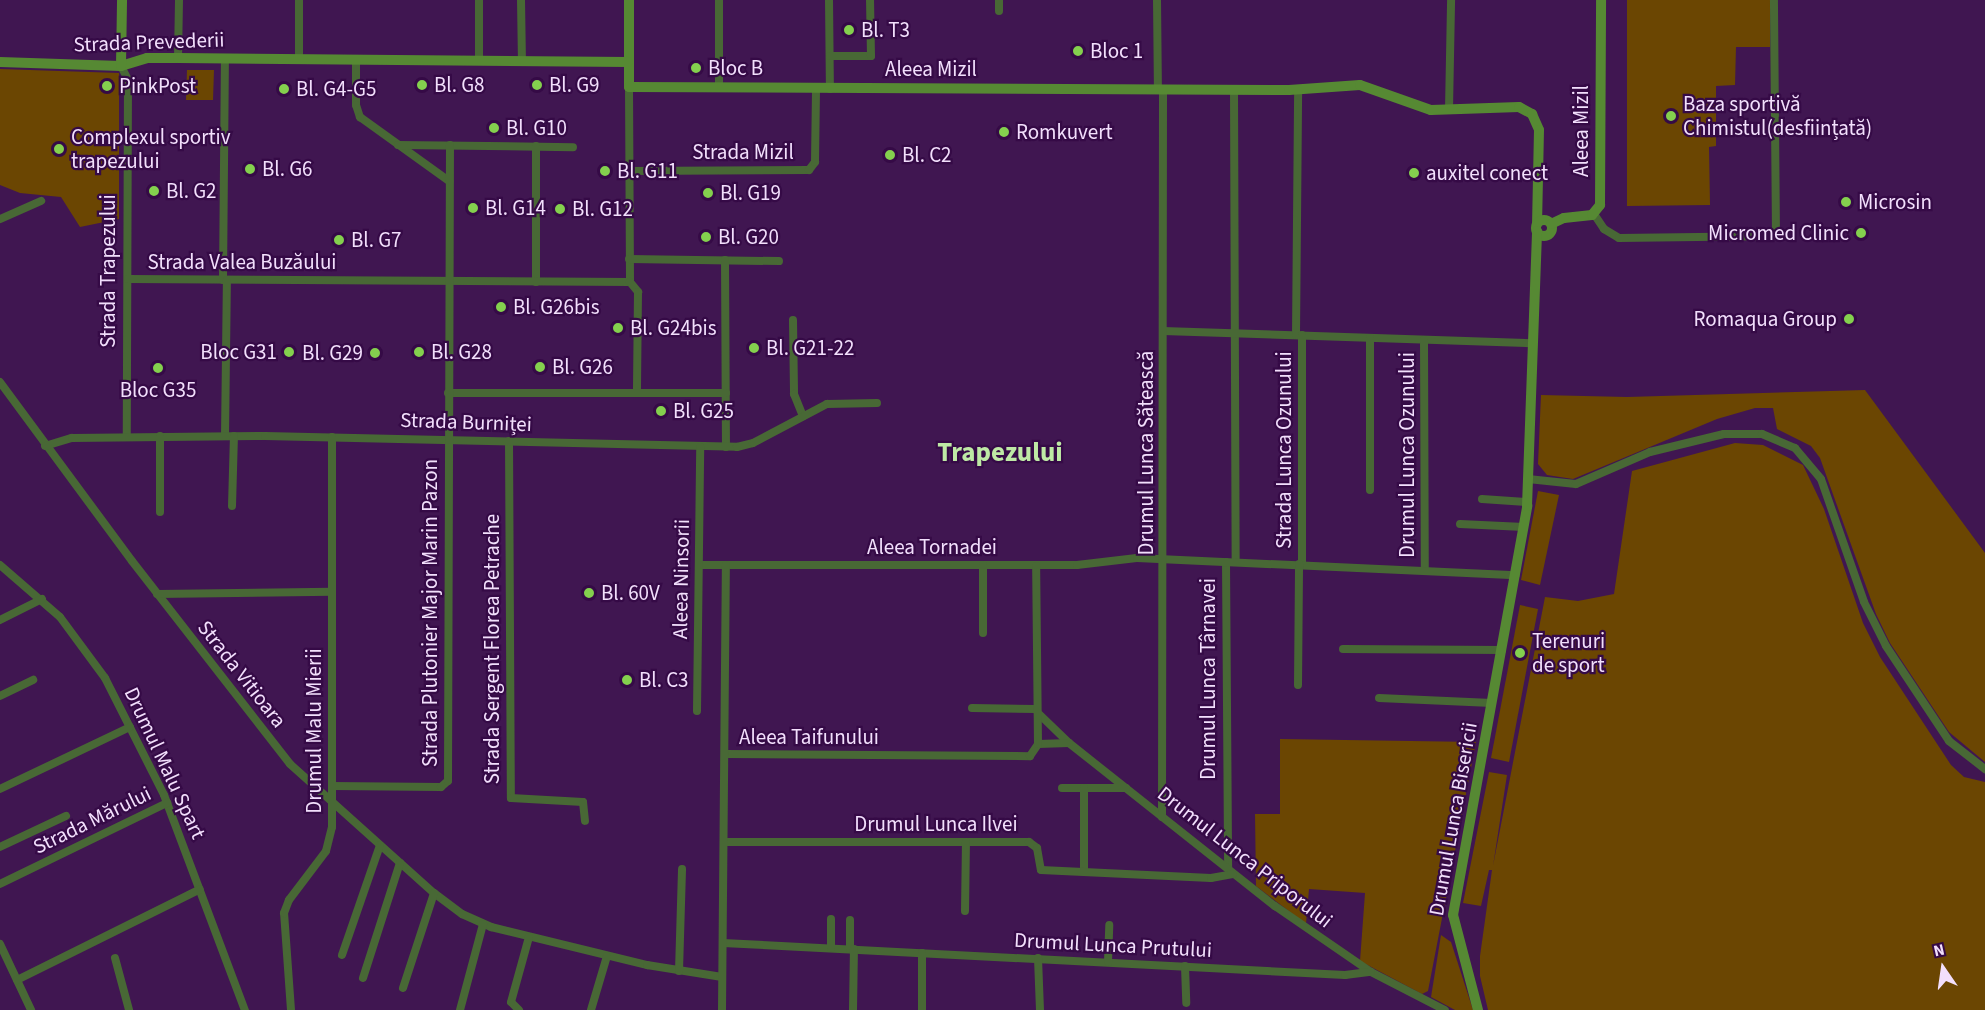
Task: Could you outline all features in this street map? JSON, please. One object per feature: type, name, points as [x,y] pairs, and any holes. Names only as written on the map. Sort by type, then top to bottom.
[{"type":"street","name":"Strada Trapezului","points":[[122,0],[121,66],[128,80],[127,436]]},
{"type":"street","points":[[178,58],[179,0]]},
{"type":"street","points":[[299,0],[299,59]]},
{"type":"street","points":[[479,0],[479,61]]},
{"type":"street","points":[[522,0],[522,61]]},
{"type":"street","points":[[629,0],[629,259],[630,282],[638,292],[637,393]]},
{"type":"street","points":[[719,0],[719,88]]},
{"type":"street","points":[[829,0],[830,89]]},
{"type":"street","points":[[830,56],[871,56],[870,0]]},
{"type":"street","points":[[999,0],[999,11]]},
{"type":"street","name":"Drumul Lunca Sătească","points":[[1157,0],[1163,331],[1162,817]]},
{"type":"street","points":[[1449,109],[1450,0]]},
{"type":"street","name":"Aleea Mizil","points":[[1594,214],[1601,197],[1601,0]]},
{"type":"street","points":[[1543,228],[1564,218],[1594,214],[1604,229],[1619,238],[1776,236],[1774,0]]},
{"type":"street","name":"Strada Prevederii","points":[[0,62],[121,66],[147,58],[628,62]]},
{"type":"street","points":[[225,58],[225,436]]},
{"type":"street","points":[[356,59],[356,105],[360,117],[450,181]]},
{"type":"street","name":"Aleea Mizil","points":[[629,87],[1298,90],[1365,85],[1418,108],[1449,109],[1512,105],[1526,110],[1535,119],[1540,141],[1543,228],[1535,275],[1532,343]]},
{"type":"street","name":"Strada Mizil","points":[[629,171],[809,170],[815,162],[816,89]]},
{"type":"street","points":[[1234,90],[1236,562]]},
{"type":"street","name":"Strada Lunca Ozunului","points":[[1298,90],[1301,564],[1298,685]]},
{"type":"street","points":[[398,145],[573,147]]},
{"type":"street","name":"Strada Plutonier Major Marin Pazon","points":[[332,786],[441,787],[448,781],[450,145]]},
{"type":"street","points":[[536,146],[536,282]]},
{"type":"street","points":[[0,219],[41,201]]},
{"type":"street","points":[[629,259],[779,261]]},
{"type":"street","points":[[725,260],[726,447]]},
{"type":"street","name":"Strada Valea Buzăului","points":[[128,279],[630,282]]},
{"type":"street","points":[[793,320],[794,394],[803,416]]},
{"type":"street","name":"Drumul Lunca Ozunului","points":[[1163,331],[1532,343]]},
{"type":"street","name":"Drumul Lunca Ozunului","points":[[1370,338],[1370,490]]},
{"type":"street","name":"Drumul Lunca Ozunului","points":[[1424,340],[1425,570]]},
{"type":"street","name":"Drumul Lunca Bisericii","points":[[1478,1010],[1453,915],[1524,527],[1528,479],[1532,343]]},
{"type":"street","name":"Strada Vitioara","points":[[0,382],[45,446],[157,594],[290,764],[434,893],[483,924],[607,956],[679,971],[722,977]]},
{"type":"street","points":[[448,393],[726,393]]},
{"type":"street","name":"Strada Burniței","points":[[45,446],[64,439],[127,436],[234,436],[726,447],[753,443],[831,403],[877,403]]},
{"type":"street","points":[[1528,479],[1576,484],[1650,452],[1724,434],[1762,434],[1795,448],[1821,479],[1879,636],[1949,741],[1985,768]]},
{"type":"street","points":[[160,436],[160,512]]},
{"type":"street","points":[[232,506],[234,436]]},
{"type":"street","name":"Drumul Malu Mierii","points":[[291,1010],[284,913],[289,900],[326,851],[331,836],[332,437]]},
{"type":"street","name":"Strada Sergent Florea Petrache","points":[[509,441],[511,798],[515,801],[583,802],[585,821]]},
{"type":"street","name":"Aleea Ninsorii","points":[[697,711],[700,447]]},
{"type":"street","points":[[1482,499],[1527,502]]},
{"type":"street","points":[[1460,524],[1524,527]]},
{"type":"street","name":"Drumul Lunca Târnavei","points":[[1164,559],[1516,575]]},
{"type":"street","name":"Aleea Tornadei","points":[[699,565],[1036,566],[1164,559]]},
{"type":"street","name":"Drumul Lunca Târnavei","points":[[1226,562],[1230,871]]},
{"type":"street","name":"Drumul Malu Spart","points":[[0,565],[42,599],[92,658],[130,727],[167,803],[245,1010]]},
{"type":"street","name":"Aleea Taifunului","points":[[726,565],[725,754],[1030,756],[1038,744],[1070,742]]},
{"type":"street","points":[[982,633],[983,566]]},
{"type":"street","points":[[1036,566],[1038,744]]},
{"type":"street","name":"Strada Vitioara","points":[[157,594],[332,592]]},
{"type":"street","points":[[0,620],[42,599]]},
{"type":"street","points":[[1343,649],[1502,650]]},
{"type":"street","points":[[0,696],[33,680]]},
{"type":"street","name":"Drumul Lunca Bisericii","points":[[1379,698],[1492,704]]},
{"type":"street","points":[[972,708],[1037,711]]},
{"type":"street","name":"Drumul Lunca Priporului","points":[[1037,711],[1070,742],[1126,788],[1311,933],[1371,972],[1445,1010]]},
{"type":"street","points":[[0,789],[130,727]]},
{"type":"street","points":[[722,1010],[725,754]]},
{"type":"street","points":[[1062,788],[1126,788]]},
{"type":"street","points":[[1084,788],[1084,872]]},
{"type":"street","name":"Strada Mărului","points":[[0,885],[167,803]]},
{"type":"street","points":[[0,847],[66,816]]},
{"type":"street","points":[[965,912],[966,842]]},
{"type":"street","name":"Drumul Lunca Ilvei","points":[[724,843],[1029,842],[1037,848],[1040,869],[1211,878],[1230,871]]},
{"type":"street","points":[[342,955],[380,845]]},
{"type":"street","points":[[363,978],[400,863]]},
{"type":"street","points":[[679,971],[682,869]]},
{"type":"street","points":[[17,980],[200,889]]},
{"type":"street","points":[[403,988],[434,893]]},
{"type":"street","points":[[831,919],[831,948]]},
{"type":"street","points":[[850,920],[853,1010]]},
{"type":"street","points":[[460,1010],[483,924]]},
{"type":"street","points":[[1108,962],[1109,925]]},
{"type":"street","points":[[519,1010],[511,1002],[530,937]]},
{"type":"street","name":"Drumul Lunca Prutului","points":[[723,943],[1345,975],[1371,972]]},
{"type":"street","points":[[0,944],[30,1008],[42,1010]]},
{"type":"street","points":[[921,953],[922,1010]]},
{"type":"street","points":[[591,1010],[607,956]]},
{"type":"street","points":[[115,958],[129,1010]]},
{"type":"street","points":[[1038,958],[1040,1010]]},
{"type":"street","points":[[1185,966],[1186,1003]]},
{"type":"shaded area","name":"Baza sportivă Chimistul(desființată)","points":[[1627,0],[1770,0],[1770,47],[1736,47],[1735,85],[1716,86],[1716,146],[1709,147],[1710,205],[1627,206]]},
{"type":"shaded area","name":"Complexul sportiv trapezului","points":[[0,69],[119,73],[119,219],[80,227],[61,197],[20,193],[0,185]]},
{"type":"shaded area","points":[[187,70],[214,70],[213,100],[186,100]]},
{"type":"shaded area","points":[[1865,390],[1985,553],[1985,762],[1949,732],[1890,643],[1876,614],[1820,458],[1811,446],[1777,429],[1773,408],[1755,408],[1717,419],[1573,479],[1547,475],[1538,464],[1541,395],[1627,397]]},
{"type":"shaded area","points":[[1735,443],[1763,445],[1803,465],[1824,509],[1863,623],[1880,657],[1951,765],[1964,777],[1985,782],[1985,1010],[1488,1010],[1480,976],[1480,956],[1492,870],[1489,870],[1481,906],[1463,903],[1489,772],[1507,775],[1493,866],[1545,597],[1578,601],[1614,594],[1632,471]]},
{"type":"shaded area","points":[[1538,491],[1559,495],[1540,585],[1521,580]]},
{"type":"shaded area","name":"Terenuri de sport","points":[[1520,605],[1538,609],[1509,762],[1491,758]]},
{"type":"shaded area","points":[[1280,739],[1476,742],[1428,991],[1422,994],[1360,961],[1365,893],[1309,889],[1306,924],[1256,886],[1255,814],[1280,814]]},
{"type":"shaded area","points":[[1441,935],[1451,942],[1473,1010],[1455,1010],[1431,997]]},
{"type":"place","name":"Bl. T3","points":[[849,30]]},
{"type":"place","name":"Bloc 1","points":[[1078,51]]},
{"type":"place","name":"Bloc B","points":[[696,68]]},
{"type":"place","name":"Bl. G8","points":[[422,85]]},
{"type":"place","name":"Bl. G9","points":[[537,85]]},
{"type":"place","name":"PinkPost","points":[[107,86]]},
{"type":"place","name":"Bl. G4-G5","points":[[284,89]]},
{"type":"place","name":"Baza sportivă Chimistul(desființată)","points":[[1671,116]]},
{"type":"place","name":"Bl. G10","points":[[494,128]]},
{"type":"place","name":"Romkuvert","points":[[1004,132]]},
{"type":"place","name":"Complexul sportiv trapezului","points":[[59,149]]},
{"type":"place","name":"Bl. C2","points":[[890,155]]},
{"type":"place","name":"Bl. G6","points":[[250,169]]},
{"type":"place","name":"Bl. G11","points":[[605,171]]},
{"type":"place","name":"auxitel conect","points":[[1414,173]]},
{"type":"place","name":"Bl. G2","points":[[154,191]]},
{"type":"place","name":"Bl. G19","points":[[708,193]]},
{"type":"place","name":"Microsin","points":[[1846,202]]},
{"type":"place","name":"Bl. G14","points":[[473,208]]},
{"type":"place","name":"Bl. G12","points":[[560,209]]},
{"type":"place","name":"Micromed Clinic","points":[[1861,233]]},
{"type":"place","name":"Bl. G20","points":[[706,237]]},
{"type":"place","name":"Bl. G7","points":[[339,240]]},
{"type":"place","name":"Bl. G26bis","points":[[501,307]]},
{"type":"place","name":"Romaqua Group","points":[[1849,319]]},
{"type":"place","name":"Bl. G24bis","points":[[618,328]]},
{"type":"place","name":"Bl. G21-22","points":[[754,348]]},
{"type":"place","name":"Bloc G31","points":[[289,352]]},
{"type":"place","name":"Bl. G28","points":[[419,352]]},
{"type":"place","name":"Bl. G29","points":[[375,353]]},
{"type":"place","name":"Bl. G26","points":[[540,367]]},
{"type":"place","name":"Bloc G35","points":[[158,368]]},
{"type":"place","name":"Bl. G25","points":[[661,411]]},
{"type":"place","name":"Bl. 60V","points":[[589,593]]},
{"type":"place","name":"Terenuri de sport","points":[[1520,653]]},
{"type":"place","name":"Bl. C3","points":[[627,680]]},
{"type":"district","name":"Trapezului","points":[[1000,453]]}]
